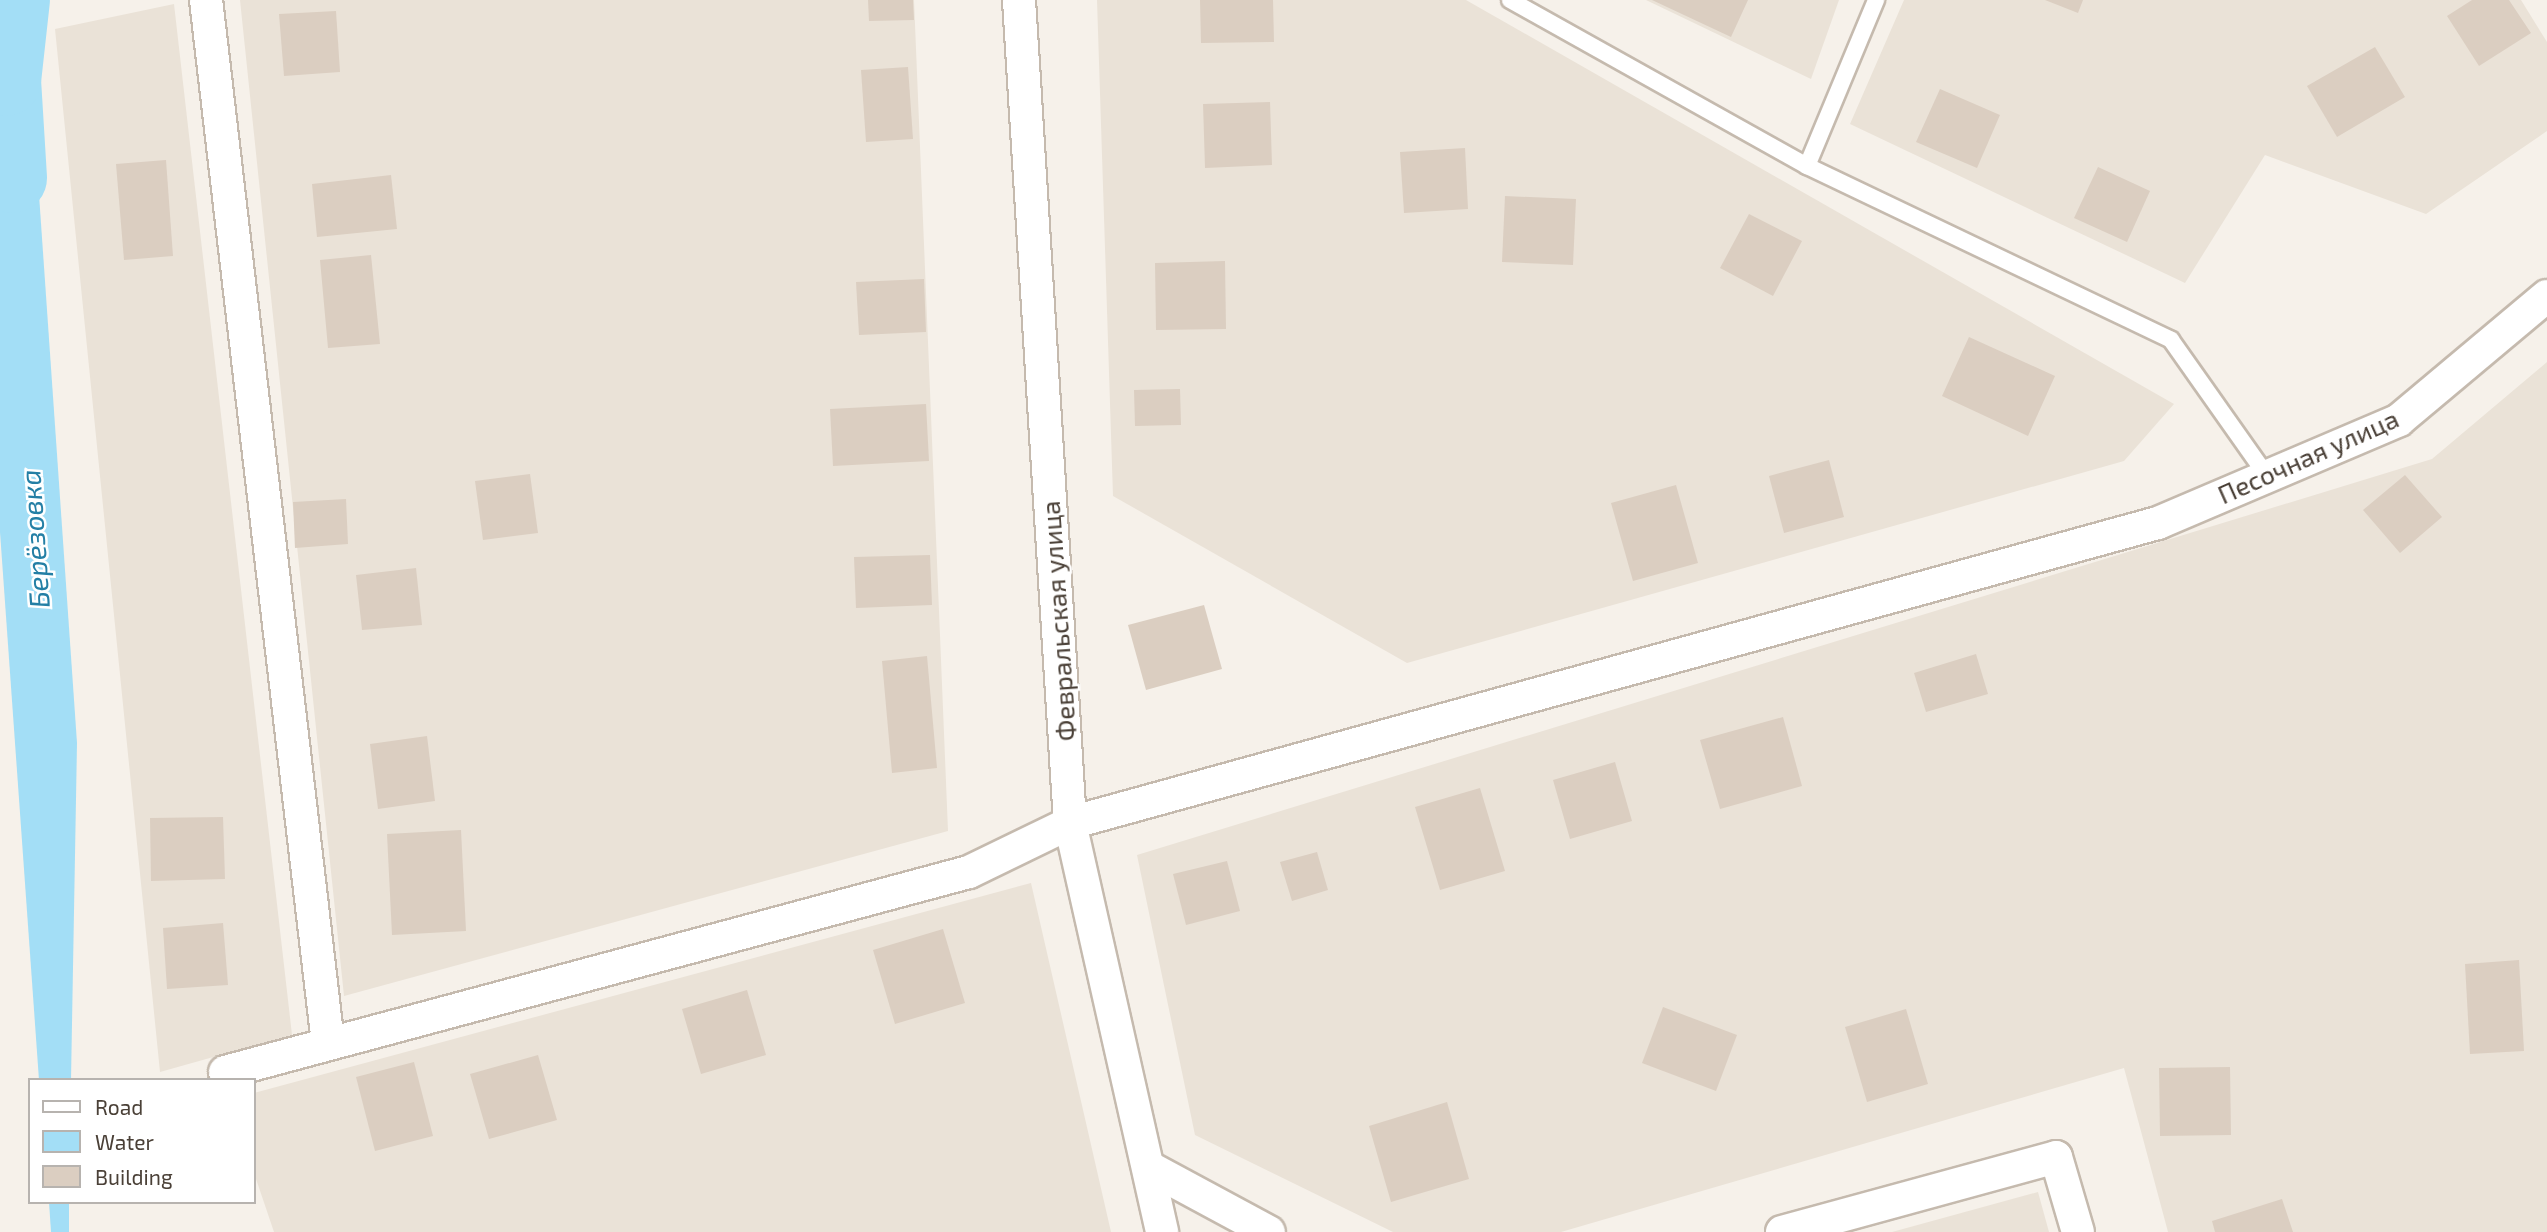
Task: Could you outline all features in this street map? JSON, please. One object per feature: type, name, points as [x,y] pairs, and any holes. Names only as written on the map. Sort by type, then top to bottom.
[{"type":"street","points":[[206,0],[328,1044]]},
{"type":"street","name":"Февральская улица","points":[[1019,0],[1070,823],[1150,1168],[1162,1232]]},
{"type":"street","name":"Песочная улица","points":[[225,1072],[969,872],[1070,823],[2158,523],[2399,419],[2547,296]]},
{"type":"street","points":[[1782,1232],[2056,1157],[2077,1232]]},
{"type":"street","points":[[1150,1168],[1269,1232]]},
{"type":"lane","points":[[1510,0],[1807,166],[2171,341],[2267,476]]},
{"type":"lane","points":[[1807,166],[1876,0]]},
{"type":"shaded area","points":[[240,0],[914,0],[948,831],[344,996]]},
{"type":"shaded area","points":[[1097,0],[1466,0],[2174,404],[2124,461],[1407,663],[1113,496]]},
{"type":"shaded area","points":[[1646,0],[1839,0],[1811,79]]},
{"type":"shaded area","points":[[1904,0],[2521,0],[2547,42],[2547,131],[2426,214],[2265,155],[2185,283],[1850,124]]},
{"type":"shaded area","points":[[174,4],[292,1035],[160,1072],[55,29]]},
{"type":"shaded area","points":[[2547,362],[2547,1232],[2168,1232],[2124,1068],[1561,1232],[1393,1232],[1195,1135],[1137,855],[2432,459]]},
{"type":"shaded area","points":[[1031,883],[1111,1232],[274,1232],[256,1179],[256,1092]]},
{"type":"shaded area","points":[[2038,1192],[2049,1232],[1892,1232]]},
{"type":"water","points":[[31,79],[77,743],[71,1078],[39,1078],[0,532],[0,82]]},
{"type":"water","points":[[49,1204],[69,1204],[69,1232],[51,1232]]},
{"type":"building","points":[[868,0],[913,0],[914,20],[869,21]]},
{"type":"building","points":[[1200,0],[1273,0],[1274,42],[1201,43]]},
{"type":"building","points":[[1652,0],[1748,0],[1731,37]]},
{"type":"building","points":[[2045,0],[2083,0],[2078,13]]},
{"type":"building","points":[[2472,0],[2509,0],[2531,33],[2479,66],[2447,16]]},
{"type":"building","points":[[336,11],[340,72],[284,76],[279,14]]},
{"type":"building","points":[[2375,47],[2405,97],[2337,137],[2307,86]]},
{"type":"building","points":[[908,67],[913,139],[866,142],[861,70]]},
{"type":"building","points":[[1940,89],[2000,115],[1977,168],[1916,142]]},
{"type":"building","points":[[1270,102],[1272,165],[1205,168],[1203,104]]},
{"type":"building","points":[[1465,148],[1468,209],[1404,213],[1400,152]]},
{"type":"building","points":[[166,160],[173,256],[124,260],[116,164]]},
{"type":"building","points":[[2098,167],[2150,191],[2127,242],[2074,218]]},
{"type":"building","points":[[391,175],[397,229],[317,237],[312,184]]},
{"type":"building","points":[[1505,196],[1576,199],[1573,265],[1502,262]]},
{"type":"building","points":[[1749,214],[1802,241],[1773,296],[1720,268]]},
{"type":"building","points":[[371,255],[380,344],[328,348],[320,260]]},
{"type":"building","points":[[1225,261],[1226,329],[1156,330],[1155,263]]},
{"type":"building","points":[[924,279],[926,332],[859,335],[856,282]]},
{"type":"building","points":[[1969,337],[2055,376],[2028,436],[1942,396]]},
{"type":"building","points":[[1180,389],[1181,425],[1135,426],[1134,390]]},
{"type":"building","points":[[926,404],[929,461],[833,466],[830,409]]},
{"type":"building","points":[[1829,460],[1844,517],[1784,533],[1769,476]]},
{"type":"building","points":[[530,474],[538,533],[483,540],[475,481]]},
{"type":"building","points":[[2405,475],[2442,517],[2400,553],[2363,510]]},
{"type":"building","points":[[1676,485],[1698,563],[1633,581],[1611,503]]},
{"type":"building","points":[[346,499],[348,544],[295,548],[293,502]]},
{"type":"building","points":[[930,555],[932,605],[856,608],[854,557]]},
{"type":"building","points":[[416,568],[422,625],[362,630],[356,575]]},
{"type":"building","points":[[1204,605],[1222,669],[1146,690],[1128,625]]},
{"type":"building","points":[[1976,654],[1988,694],[1926,712],[1914,673]]},
{"type":"building","points":[[927,656],[937,768],[892,773],[882,661]]},
{"type":"building","points":[[1783,717],[1802,786],[1720,809],[1700,740]]},
{"type":"building","points":[[427,736],[435,801],[378,809],[370,744]]},
{"type":"building","points":[[1615,762],[1632,821],[1570,839],[1553,780]]},
{"type":"building","points":[[1480,788],[1505,871],[1440,890],[1415,807]]},
{"type":"building","points":[[223,817],[225,879],[151,881],[150,818]]},
{"type":"building","points":[[461,830],[466,931],[392,935],[387,834]]},
{"type":"building","points":[[1317,852],[1328,890],[1292,901],[1280,862]]},
{"type":"building","points":[[1227,861],[1240,911],[1186,925],[1173,874]]},
{"type":"building","points":[[223,923],[228,985],[167,989],[163,928]]},
{"type":"building","points":[[943,929],[965,1003],[895,1024],[873,950]]},
{"type":"building","points":[[2519,960],[2524,1051],[2470,1054],[2465,964]]},
{"type":"building","points":[[747,990],[766,1055],[701,1074],[682,1009]]},
{"type":"building","points":[[1663,1007],[1737,1035],[1716,1091],[1642,1063]]},
{"type":"building","points":[[1906,1009],[1928,1084],[1867,1102],[1845,1027]]},
{"type":"building","points":[[538,1055],[557,1120],[489,1139],[470,1074]]},
{"type":"building","points":[[414,1062],[433,1136],[375,1151],[356,1077]]},
{"type":"building","points":[[2230,1067],[2231,1135],[2160,1136],[2159,1068]]},
{"type":"building","points":[[1447,1102],[1469,1179],[1391,1202],[1369,1126]]},
{"type":"building","points":[[2282,1199],[2293,1232],[2215,1232],[2212,1221]]},
{"type":"waterway","name":"Берёзовка","points":[[12,178],[6,81],[15,0]]}]
